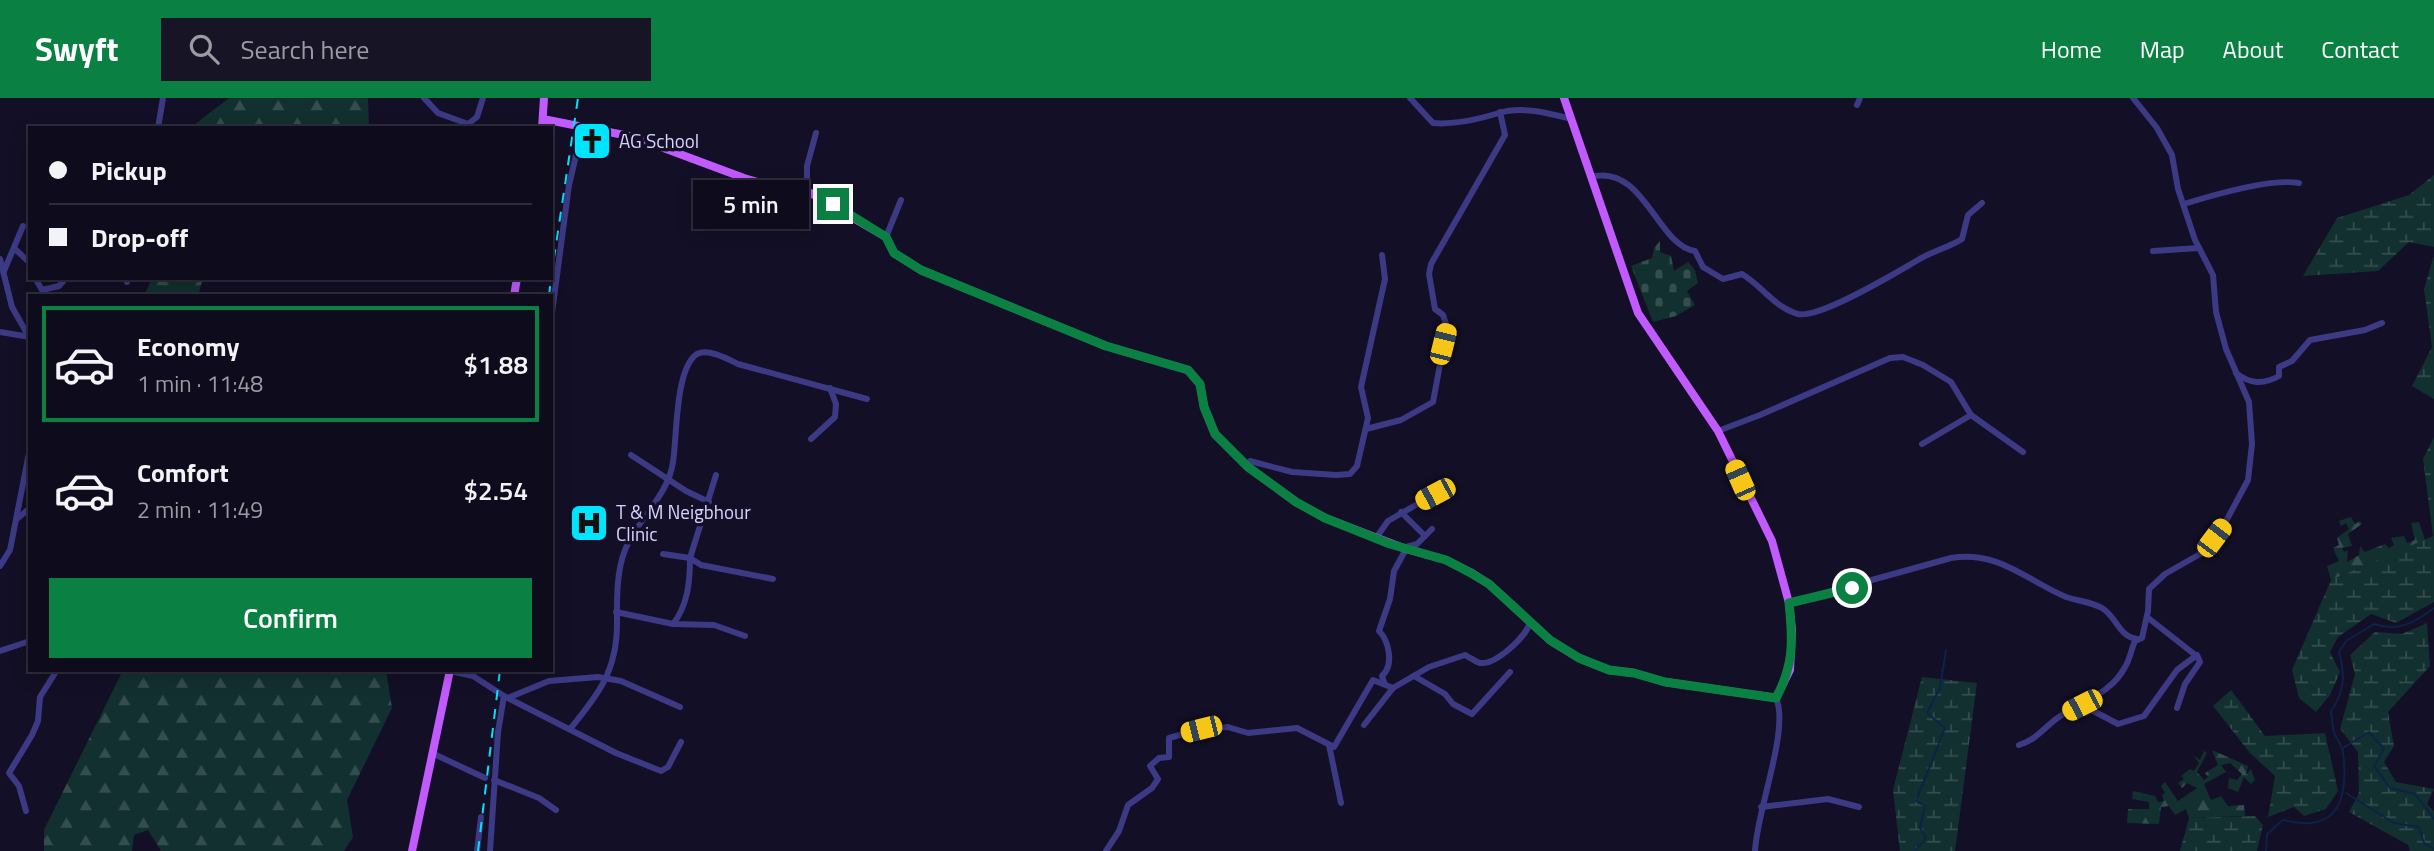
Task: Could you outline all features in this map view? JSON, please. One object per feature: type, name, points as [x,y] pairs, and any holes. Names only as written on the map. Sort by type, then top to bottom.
[{"type":"main road","points":[[544,98],[542,123],[583,126],[642,140],[769,185],[807,191],[886,237],[894,253],[921,270],[1106,346],[1188,370],[1200,384],[1206,415],[1215,434],[1248,467],[1316,513],[1403,548],[1446,560],[1469,572],[1489,584],[1568,652],[1609,670],[1701,689],[1776,698],[1790,670],[1792,630],[1789,603],[1772,541],[1718,430],[1639,313],[1564,98]]},
{"type":"main road","points":[[412,851],[450,672]]},
{"type":"street","points":[[158,126],[163,98]]},
{"type":"street","points":[[424,98],[438,113],[468,124],[474,122],[483,98]]},
{"type":"street","points":[[1410,98],[1433,123],[1447,124],[1500,112],[1538,110],[1571,120]]},
{"type":"street","points":[[2019,745],[2038,737],[2058,718],[2082,705],[2118,677],[2135,641],[2141,638],[2147,617],[2148,593],[2153,584],[2193,559],[2210,543],[2229,517],[2248,480],[2252,444],[2249,406],[2234,372],[2216,312],[2213,275],[2199,248],[2168,147],[2133,98]]},
{"type":"street","points":[[1366,429],[1401,420],[1433,402],[1447,327],[1443,315],[1435,309],[1429,274],[1459,219],[1464,204],[1476,189],[1486,165],[1505,135],[1500,112]]},
{"type":"street","points":[[553,305],[569,185],[583,126]]},
{"type":"street","points":[[807,191],[807,166],[816,133]]},
{"type":"street","points":[[1591,177],[1601,175],[1628,184],[1646,202],[1678,245],[1695,251],[1703,267],[1723,279],[1742,274],[1757,284],[1770,299],[1790,311],[1808,315],[1962,239],[1973,208],[1982,203]]},
{"type":"street","points":[[2184,204],[2230,189],[2299,183]]},
{"type":"street","points":[[886,237],[901,200]]},
{"type":"street","points":[[4,271],[23,226]]},
{"type":"street","points":[[14,248],[28,261]]},
{"type":"street","points":[[2153,251],[2199,248]]},
{"type":"street","points":[[1248,467],[1250,461],[1292,472],[1350,474],[1360,460],[1368,418],[1361,387],[1384,291],[1382,255]]},
{"type":"street","points":[[0,260],[12,307],[28,335]]},
{"type":"street","points":[[37,280],[42,290],[59,286]]},
{"type":"street","points":[[58,294],[59,286],[64,280]]},
{"type":"street","points":[[2234,372],[2251,382],[2272,380],[2279,376],[2279,367],[2292,361],[2310,340],[2342,335],[2382,323]]},
{"type":"street","points":[[0,332],[28,337]]},
{"type":"street","points":[[570,729],[607,679],[617,626],[615,612],[624,552],[669,479],[680,389],[698,354],[720,356],[738,364],[867,399]]},
{"type":"street","points":[[1718,430],[1760,415],[1890,358],[1903,357],[1923,365],[1951,382],[1972,415],[2023,452]]},
{"type":"street","points":[[811,439],[835,417],[836,404],[830,388]]},
{"type":"street","points":[[1922,444],[1972,415]]},
{"type":"street","points":[[631,455],[709,502]]},
{"type":"street","points":[[0,566],[10,550],[28,460]]},
{"type":"street","points":[[673,624],[681,615],[690,583],[691,558],[716,475]]},
{"type":"street","points":[[1376,538],[1388,522],[1401,512],[1435,494]]},
{"type":"street","points":[[19,515],[28,509]]},
{"type":"street","points":[[1401,512],[1425,536]]},
{"type":"street","points":[[1384,682],[1382,676],[1389,666],[1388,648],[1379,631],[1390,599],[1394,571],[1403,548],[1411,547],[1432,529]]},
{"type":"street","points":[[663,554],[691,558],[701,565],[773,579]]},
{"type":"street","points":[[1789,603],[1951,558],[1971,556],[2013,566],[2067,597],[2101,607],[2128,637],[2141,638]]},
{"type":"street","points":[[615,612],[673,624],[714,625],[745,636]]},
{"type":"street","points":[[2147,617],[2194,654],[2200,662],[2185,684],[2177,708]]},
{"type":"street","points":[[1364,725],[1393,688],[1437,663],[1465,655],[1480,663],[1488,661],[1521,641],[1530,622]]},
{"type":"street","points":[[0,651],[28,642]]},
{"type":"street","points":[[2082,705],[2118,724],[2144,716],[2171,677],[2188,664],[2194,654]]},
{"type":"street","points":[[26,811],[19,786],[9,773],[32,735],[38,722],[40,697],[56,672]]},
{"type":"street","points":[[455,672],[473,676],[570,729],[661,771],[668,767],[681,742]]},
{"type":"street","points":[[1414,676],[1444,694],[1453,705],[1472,714],[1510,672]]},
{"type":"street","points":[[504,695],[515,696],[554,680],[607,679],[621,681],[680,707]]},
{"type":"street","points":[[1106,851],[1119,831],[1128,805],[1152,788],[1158,779],[1150,766],[1159,758],[1169,757],[1169,738],[1201,729],[1228,727],[1248,733],[1297,727],[1334,747],[1373,680],[1384,682],[1393,688]]},
{"type":"street","points":[[490,851],[494,780],[504,695]]},
{"type":"street","points":[[1755,851],[1761,807],[1781,727],[1781,711],[1776,698]]},
{"type":"street","points":[[1329,745],[1341,803]]},
{"type":"street","points":[[434,754],[485,778]]},
{"type":"street","points":[[494,780],[539,799],[556,810]]},
{"type":"street","points":[[1761,807],[1828,799],[1859,807]]},
{"type":"street","points":[[475,850],[481,817]]},
{"type":"green space","points":[[229,98],[368,98],[369,126],[193,126]]},
{"type":"green space","points":[[2434,175],[2434,247],[2409,242],[2378,271],[2303,276],[2337,218],[2409,195]]},
{"type":"green space","points":[[1660,241],[1660,252],[1671,256],[1674,271],[1688,262],[1695,270],[1698,283],[1687,291],[1695,305],[1676,316],[1653,322],[1631,266],[1652,258],[1654,248]]},
{"type":"green space","points":[[2434,255],[2434,399],[2412,386],[2432,347],[2424,289]]},
{"type":"green space","points":[[151,280],[202,280],[199,294],[145,294]]},
{"type":"green space","points":[[2434,437],[2434,602],[2396,623],[2371,614],[2338,637],[2330,652],[2340,672],[2330,695],[2316,712],[2299,698],[2292,670],[2331,580],[2433,536],[2423,459]]},
{"type":"green space","points":[[2351,517],[2355,524],[2360,521],[2362,524],[2348,534],[2352,546],[2342,548],[2344,552],[2348,550],[2347,562],[2359,555],[2360,546],[2365,552],[2385,544],[2389,548],[2394,545],[2391,538],[2404,536],[2407,543],[2415,540],[2411,523],[2419,522],[2425,540],[2331,580],[2327,566],[2339,561],[2333,548],[2339,545],[2337,538],[2349,529],[2346,523],[2341,526],[2339,521]]},
{"type":"green space","points":[[2427,623],[2430,666],[2388,712],[2394,746],[2384,762],[2396,782],[2434,789],[2427,804],[2434,811],[2434,851],[2410,851],[2408,845],[2349,812],[2359,793],[2358,752],[2340,729],[2355,674],[2350,655],[2375,632],[2402,634]]},
{"type":"green space","points":[[122,672],[386,672],[392,708],[347,800],[353,837],[344,851],[161,851],[148,830],[134,835],[132,851],[44,851],[44,830]]},
{"type":"green space","points":[[1922,677],[1977,683],[1955,851],[1900,851],[1893,790]]},
{"type":"green space","points":[[2231,690],[2265,736],[2325,733],[2338,791],[2326,809],[2304,816],[2294,807],[2268,817],[2275,776],[2250,753],[2213,706]]},
{"type":"green space","points":[[2212,750],[2248,766],[2246,775],[2251,769],[2255,780],[2251,784],[2244,777],[2238,792],[2228,788],[2229,778],[2237,780],[2242,774],[2230,763],[2221,765],[2226,772],[2204,784],[2211,800],[2221,796],[2228,806],[2244,805],[2245,816],[2189,818],[2186,809],[2175,815],[2169,806],[2161,807],[2159,824],[2127,823],[2128,809],[2149,809],[2149,802],[2132,799],[2133,791],[2155,796],[2158,802],[2164,801],[2162,795],[2165,793],[2161,786],[2165,782],[2178,801],[2197,788],[2187,783],[2182,788],[2178,783],[2184,779],[2181,776],[2190,769],[2194,771],[2199,763],[2194,756],[2200,760],[2204,751],[2207,753],[2197,772],[2204,780],[2208,777],[2205,773],[2218,765]]},
{"type":"green space","points":[[2255,816],[2263,825],[2257,851],[2180,851],[2189,818]]},
{"type":"waterway","points":[[2266,851],[2267,834],[2283,820],[2316,822],[2328,817],[2341,798],[2344,785],[2343,752],[2334,732],[2331,711],[2341,690],[2343,675],[2339,652],[2346,641],[2374,624],[2391,627],[2406,625],[2434,608]]},
{"type":"waterway","points":[[1915,851],[1926,838],[1920,828],[1925,806],[1916,801],[1945,728],[1927,713],[1940,688],[1946,650]]},
{"type":"waterway","points":[[2343,748],[2369,732],[2384,749],[2374,766],[2390,788],[2415,794],[2434,819]]},
{"type":"waterway","points":[[2346,793],[2394,823],[2419,827],[2424,843],[2434,849]]},
{"type":"railway","points":[[553,265],[578,98]]},
{"type":"railway","points":[[549,294],[551,280]]},
{"type":"railway","points":[[478,851],[500,672]]},
{"type":"place","name":"AG School","points":[[592,141]]},
{"type":"place","name":"T & M Neigbhour Clinic","points":[[589,523]]},
{"type":"route","points":[[833,204],[886,237],[894,253],[921,270],[1106,346],[1188,370],[1200,384],[1209,423],[1224,445],[1248,467],[1296,502],[1325,518],[1390,544],[1446,560],[1469,572],[1489,584],[1550,640],[1579,658],[1609,670],[1634,673],[1701,689],[1776,698],[1790,670],[1792,630],[1789,603],[1852,588]]}]
